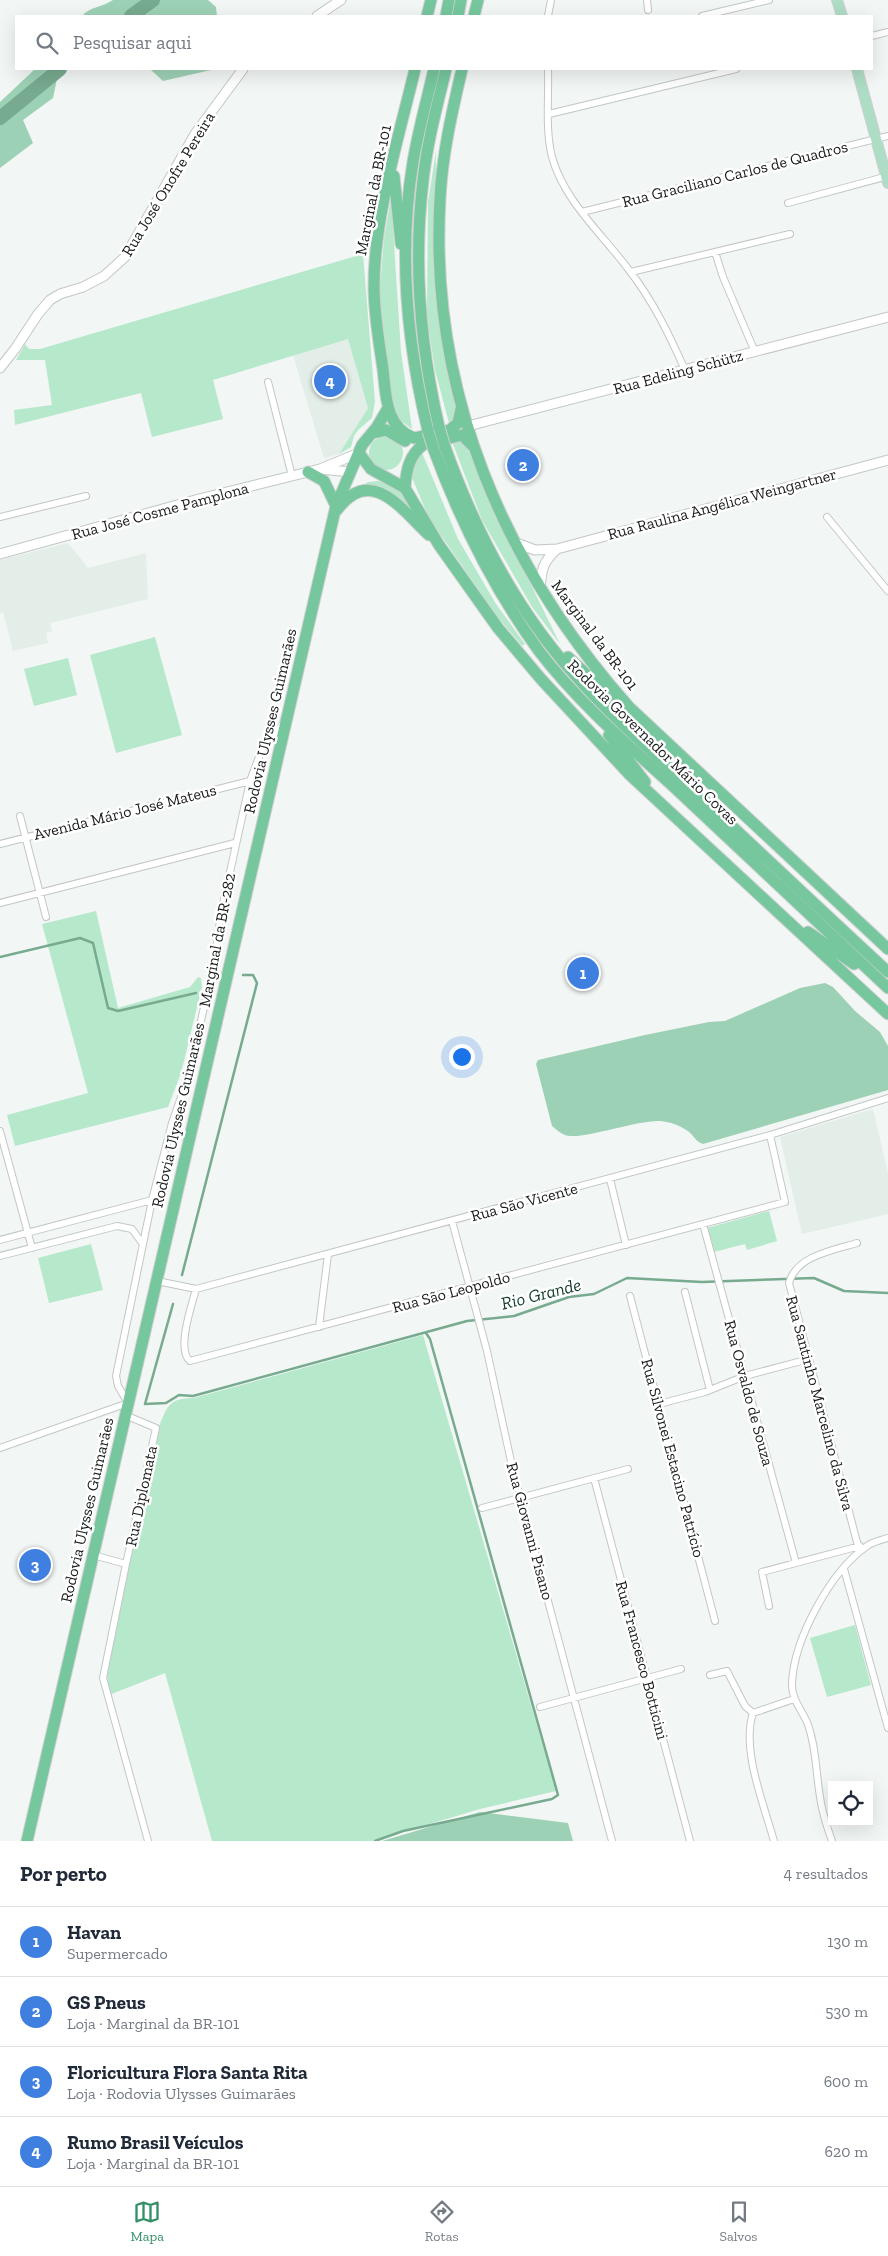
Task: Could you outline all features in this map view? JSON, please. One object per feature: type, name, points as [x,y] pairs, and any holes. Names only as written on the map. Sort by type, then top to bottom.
[{"type":"highway","points":[[427,15],[431,0]]},
{"type":"highway","points":[[446,15],[449,0]]},
{"type":"highway","points":[[458,15],[462,0]]},
{"type":"highway","points":[[474,15],[478,0]]},
{"type":"highway","name":"Marginal da BR-101","points":[[388,408],[374,285],[378,236],[415,70]]},
{"type":"highway","name":"Rodovia Governador Mário Covas","points":[[434,70],[413,163],[408,208],[407,275],[410,336],[417,380],[461,519],[487,571],[540,651],[586,704],[888,987]]},
{"type":"highway","name":"Rodovia Governador Mário Covas","points":[[434,429],[420,320],[418,256],[423,180],[446,70]]},
{"type":"highway","name":"Marginal da BR-101","points":[[462,70],[443,163],[439,244],[447,339],[461,407],[474,448],[489,490],[514,542],[540,590],[595,667],[629,706],[888,949]]},
{"type":"highway","points":[[423,180],[457,88]]},
{"type":"highway","points":[[394,162],[410,336]]},
{"type":"highway","points":[[388,408],[396,426],[414,438],[431,435],[455,427],[460,418],[461,407]]},
{"type":"highway","name":"Rodovia Ulysses Guimarães","points":[[27,1841],[336,509],[350,472],[367,437],[382,421],[388,408]]},
{"type":"highway","points":[[372,433],[386,430],[412,445],[462,436],[467,438],[474,448]]},
{"type":"highway","points":[[405,488],[410,461],[414,453],[424,444]]},
{"type":"highway","name":"Rodovia Governador Mário Covas","points":[[440,449],[494,561],[542,634],[581,683],[888,972]]},
{"type":"highway","points":[[359,453],[371,470],[405,488],[439,545],[519,654],[630,775],[888,1014]]},
{"type":"highway","points":[[308,472],[324,481],[336,509],[351,494],[364,490],[378,491],[396,503],[439,545]]},
{"type":"highway","points":[[350,472],[377,474]]},
{"type":"highway","points":[[542,634],[630,715],[668,744]]},
{"type":"highway","points":[[586,704],[663,805]]},
{"type":"highway","points":[[777,911],[888,987]]},
{"type":"main road","points":[[318,15],[341,0]]},
{"type":"main road","points":[[837,0],[842,15]]},
{"type":"main road","name":"Rua José Onofre Pereira","points":[[0,368],[50,300],[104,276],[125,258],[195,134],[242,70]]},
{"type":"main road","points":[[857,70],[887,178]]},
{"type":"main road","name":"Rua Edeling Schütz","points":[[468,426],[888,317]]},
{"type":"main road","name":"Rua José Cosme Pamplona","points":[[0,554],[320,469],[359,453]]},
{"type":"main road","name":"Rua Raulina Angélica Weingartner","points":[[514,542],[535,550],[557,549],[888,460]]},
{"type":"main road","name":"Rua José Cosme Pamplona","points":[[320,469],[350,472]]},
{"type":"main road","points":[[540,590],[543,566],[557,549]]},
{"type":"street","points":[[548,15],[551,0]]},
{"type":"street","points":[[647,0],[648,10]]},
{"type":"street","points":[[706,15],[764,1]]},
{"type":"street","points":[[873,36],[888,32]]},
{"type":"street","points":[[548,70],[550,145],[554,163],[564,184],[582,212],[631,272],[657,310],[685,370]]},
{"type":"street","points":[[549,114],[732,70]]},
{"type":"street","name":"Rua Graciliano Carlos de Quadros","points":[[582,212],[888,136]]},
{"type":"street","points":[[788,203],[887,178]]},
{"type":"street","points":[[631,272],[790,234]]},
{"type":"street","points":[[715,252],[723,277],[755,352]]},
{"type":"street","points":[[268,382],[292,476]]},
{"type":"street","points":[[0,517],[86,496]]},
{"type":"street","points":[[827,517],[888,591]]},
{"type":"street","name":"Marginal da BR-282","points":[[128,1403],[118,1386],[116,1376],[152,1200],[172,1123],[188,1077],[214,964],[221,913],[235,843],[250,781],[262,749],[288,717]]},
{"type":"street","name":"Avenida Mário José Mateus","points":[[0,844],[250,781]]},
{"type":"street","points":[[20,816],[46,917]]},
{"type":"street","points":[[0,903],[235,843]]},
{"type":"street","name":"Rua São Vicente","points":[[157,1281],[196,1289],[770,1135],[888,1098]]},
{"type":"street","points":[[0,1131],[32,1248]]},
{"type":"street","name":"Rua São Leopoldo","points":[[196,1289],[184,1344],[185,1354],[190,1361],[785,1202],[770,1135]]},
{"type":"street","points":[[610,1179],[626,1245]]},
{"type":"street","points":[[0,1240],[152,1200]]},
{"type":"street","name":"Rua Giovanni Pisano","points":[[452,1221],[482,1328],[521,1498],[612,1841]]},
{"type":"street","name":"Rua Osvaldo de Souza","points":[[703,1224],[796,1563]]},
{"type":"street","points":[[0,1256],[117,1226],[132,1228],[142,1243]]},
{"type":"street","name":"Rua Santinho Marcelino da Silva","points":[[857,1243],[814,1257],[799,1266],[791,1275],[789,1283],[858,1546]]},
{"type":"street","points":[[319,1327],[328,1254]]},
{"type":"street","points":[[685,1292],[710,1390]]},
{"type":"street","name":"Rua Silvonei Estacino Patrício","points":[[630,1296],[715,1621]]},
{"type":"street","points":[[659,1404],[710,1390],[745,1376],[809,1359]]},
{"type":"street","points":[[0,1448],[128,1403]]},
{"type":"street","name":"Rua Diplomata","points":[[125,1415],[156,1428],[103,1678],[107,1699],[148,1841]]},
{"type":"street","points":[[482,1508],[628,1470]]},
{"type":"street","name":"Rua Francesco Botticini","points":[[594,1478],[690,1841]]},
{"type":"street","points":[[769,1606],[762,1572],[868,1545],[888,1538]]},
{"type":"street","points":[[832,1841],[822,1809],[811,1736],[794,1699],[792,1683],[803,1635],[818,1605],[844,1569],[868,1545]]},
{"type":"street","points":[[93,1555],[126,1564]]},
{"type":"street","points":[[844,1569],[888,1728]]},
{"type":"street","points":[[540,1707],[682,1668]]},
{"type":"street","points":[[710,1675],[727,1671],[745,1706],[753,1713]]},
{"type":"street","points":[[753,1713],[794,1699]]},
{"type":"street","points":[[753,1713],[750,1729],[752,1757],[774,1841]]},
{"type":"shaded area","points":[[348,338],[368,408],[339,454],[324,458],[293,355]]},
{"type":"shaded area","points":[[68,543],[88,568],[146,553],[148,599],[50,623],[52,631],[46,633],[48,643],[13,651],[3,612],[0,613],[0,560]]},
{"type":"shaded area","points":[[873,1109],[888,1174],[888,1214],[802,1234],[780,1137]]},
{"type":"green space","points":[[113,0],[208,0],[216,7],[217,15],[83,15]]},
{"type":"green space","points":[[34,70],[64,70],[57,79],[53,98],[23,120],[33,143],[0,168],[0,102]]},
{"type":"green space","points":[[151,70],[211,70],[163,81]]},
{"type":"green space","points":[[436,151],[435,272],[457,416],[449,423],[435,370],[427,318],[428,202]]},
{"type":"green space","points":[[391,197],[401,352],[412,429],[396,417],[390,408],[379,299],[384,239]]},
{"type":"green space","points":[[363,254],[375,402],[372,418],[358,430],[351,447],[339,454],[368,408],[348,339],[213,380],[223,419],[152,437],[141,393],[15,425],[14,410],[52,405],[45,360],[16,360],[25,344],[29,349],[40,349]]},
{"type":"green space","points":[[386,436],[398,441],[403,453],[398,465],[386,470],[374,465],[369,453],[374,441]]},
{"type":"green space","points":[[463,438],[489,499],[560,644],[532,607],[482,520],[451,439]]},
{"type":"green space","points":[[421,450],[458,539],[496,604],[525,644],[522,646],[496,615],[429,518],[410,473]]},
{"type":"green space","points":[[378,481],[400,489],[422,524],[398,500],[356,490],[368,482]]},
{"type":"green space","points":[[155,637],[182,735],[116,753],[90,655]]},
{"type":"green space","points":[[68,658],[77,695],[34,706],[24,669]]},
{"type":"green space","points":[[96,911],[118,1008],[190,987],[198,977],[201,978],[202,987],[181,1073],[168,1107],[15,1146],[7,1115],[88,1093],[42,924]]},
{"type":"green space","points":[[825,983],[833,987],[855,1011],[880,1032],[888,1046],[888,1090],[703,1144],[682,1127],[660,1121],[572,1136],[563,1134],[552,1126],[536,1064],[538,1060],[645,1035],[709,1022],[725,1021],[800,988]]},
{"type":"green space","points":[[769,1211],[777,1241],[747,1250],[745,1244],[714,1252],[707,1228]]},
{"type":"green space","points":[[91,1244],[103,1290],[49,1303],[38,1258]]},
{"type":"green space","points":[[423,1335],[556,1791],[480,1809],[372,1841],[212,1841],[165,1673],[109,1695],[107,1671],[161,1421],[170,1405],[185,1398],[194,1398]]},
{"type":"green space","points":[[855,1625],[871,1685],[827,1697],[810,1638]]},
{"type":"green space","points":[[480,1812],[568,1823],[573,1841],[382,1841]]},
{"type":"waterway","points":[[132,15],[153,0]]},
{"type":"waterway","points":[[0,118],[59,70]]},
{"type":"waterway","points":[[0,957],[80,938],[93,943],[108,1008],[118,1011],[196,993]]},
{"type":"waterway","points":[[182,1275],[257,983],[253,975],[243,975]]},
{"type":"waterway","name":"Rio Grande","points":[[173,1304],[145,1404],[166,1403],[179,1395],[193,1396],[467,1321],[514,1316],[569,1297],[594,1294],[627,1278],[702,1282],[814,1278],[844,1291],[888,1293]]},
{"type":"waterway","points":[[375,1841],[403,1831],[552,1799],[558,1795],[430,1339],[426,1333]]},
{"type":"place","name":"Rumo Brasil Veículos","points":[[330,381]]},
{"type":"place","name":"GS Pneus","points":[[523,465]]},
{"type":"place","name":"Havan","points":[[583,973]]},
{"type":"place","name":"Floricultura Flora Santa Rita","points":[[35,1565]]}]
